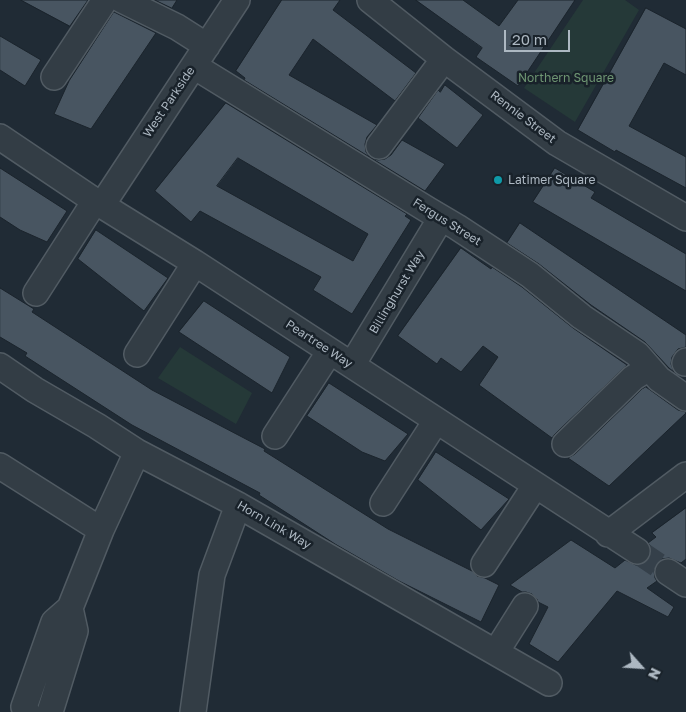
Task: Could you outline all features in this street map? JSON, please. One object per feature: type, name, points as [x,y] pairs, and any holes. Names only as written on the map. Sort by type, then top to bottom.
[{"type":"street","points":[[54,77],[106,0]]},
{"type":"street","name":"Fergus Street","points":[[122,0],[177,28],[200,56],[441,218],[530,275],[582,317],[637,354],[659,380],[686,398]]},
{"type":"street","name":"West Parkside","points":[[36,293],[237,0]]},
{"type":"street","name":"Rennie Street","points":[[370,0],[557,143],[686,218]]},
{"type":"street","points":[[379,146],[444,58]]},
{"type":"street","name":"Peartree Way","points":[[0,137],[99,203],[352,365],[608,534],[637,551]]},
{"type":"street","name":"Billinghurst Way","points":[[352,365],[441,218]]},
{"type":"street","points":[[137,354],[195,263]]},
{"type":"street","points":[[275,436],[330,351]]},
{"type":"street","name":"Horn Link Way","points":[[0,366],[35,390],[137,452],[248,511],[549,682]]},
{"type":"street","points":[[565,444],[633,378],[649,368]]},
{"type":"street","points":[[383,503],[436,421]]},
{"type":"street","points":[[27,712],[24,707],[54,622],[70,608],[101,530],[137,452]]},
{"type":"street","points":[[0,466],[101,530]]},
{"type":"street","points":[[608,534],[686,474]]},
{"type":"street","points":[[484,564],[535,486]]},
{"type":"street","points":[[193,712],[212,575],[248,511]]},
{"type":"street","points":[[496,652],[525,606]]},
{"type":"street","points":[[50,712],[75,631],[70,608]]},
{"type":"green space","name":"Northern Square","points":[[583,0],[625,0],[639,10],[575,122],[524,88]]},
{"type":"green space","points":[[180,347],[252,393],[236,424],[158,378]]},
{"type":"building","points":[[21,0],[88,0],[70,26]]},
{"type":"building","points":[[155,0],[177,0],[172,8]]},
{"type":"building","points":[[282,0],[340,0],[333,10],[416,73],[395,101],[313,39],[289,75],[377,125],[367,137],[365,144],[366,152],[371,158],[244,80],[245,78],[236,71]]},
{"type":"building","points":[[416,0],[463,0],[499,26],[518,0],[575,0],[518,86],[476,57],[482,48]]},
{"type":"building","points":[[646,8],[686,29],[686,75],[664,63],[629,126],[686,157],[686,188],[616,150],[615,152],[578,130]]},
{"type":"building","points":[[114,12],[156,33],[91,129],[54,114],[69,81]]},
{"type":"building","points":[[0,36],[41,60],[25,86],[0,70]]},
{"type":"building","points":[[445,85],[483,115],[457,148],[418,118],[438,90],[440,92]]},
{"type":"building","points":[[226,103],[407,214],[405,216],[411,220],[352,314],[313,290],[321,277],[200,211],[191,222],[155,191]],"holes":[[[238,158],[368,234],[353,261],[217,186]]]},
{"type":"building","points":[[402,140],[445,164],[425,191],[371,158],[385,159],[391,155]]},
{"type":"building","points":[[0,168],[67,211],[47,242],[20,230],[0,217]]},
{"type":"building","points":[[555,168],[595,192],[591,198],[686,254],[686,291],[533,202]]},
{"type":"building","points":[[520,223],[686,335],[686,347],[678,349],[672,357],[671,364],[674,372],[645,342],[591,305],[539,264],[507,243]]},
{"type":"building","points":[[96,230],[168,278],[144,311],[78,259]]},
{"type":"building","points":[[461,248],[491,269],[492,267],[522,287],[573,328],[627,365],[552,438],[479,385],[498,357],[483,346],[461,372],[441,358],[437,364],[398,336]]},
{"type":"building","points":[[0,288],[34,309],[32,312],[152,390],[265,449],[264,451],[388,529],[472,571],[477,576],[499,585],[481,622],[399,581],[335,544],[259,495],[260,493],[132,425],[25,356],[27,353],[0,337]]},
{"type":"building","points":[[204,301],[290,357],[272,393],[179,332]]},
{"type":"building","points":[[329,383],[408,434],[385,461],[362,452],[307,416]]},
{"type":"building","points":[[646,387],[678,410],[686,413],[609,486],[568,458],[575,454]]},
{"type":"building","points":[[436,452],[509,499],[481,530],[418,480]]},
{"type":"building","points":[[686,508],[686,559],[681,563],[669,558],[661,559],[656,564],[654,571],[657,581],[647,588],[674,607],[668,617],[617,591],[558,662],[529,644],[548,607],[538,602],[532,594],[522,592],[510,585],[571,540],[615,568],[625,560],[636,565],[643,564],[649,559],[651,552],[648,543],[656,537],[652,533]]},
{"type":"tunnel","points":[[637,551],[668,572]]},
{"type":"place","name":"Latimer Square","points":[[498,180]]}]
